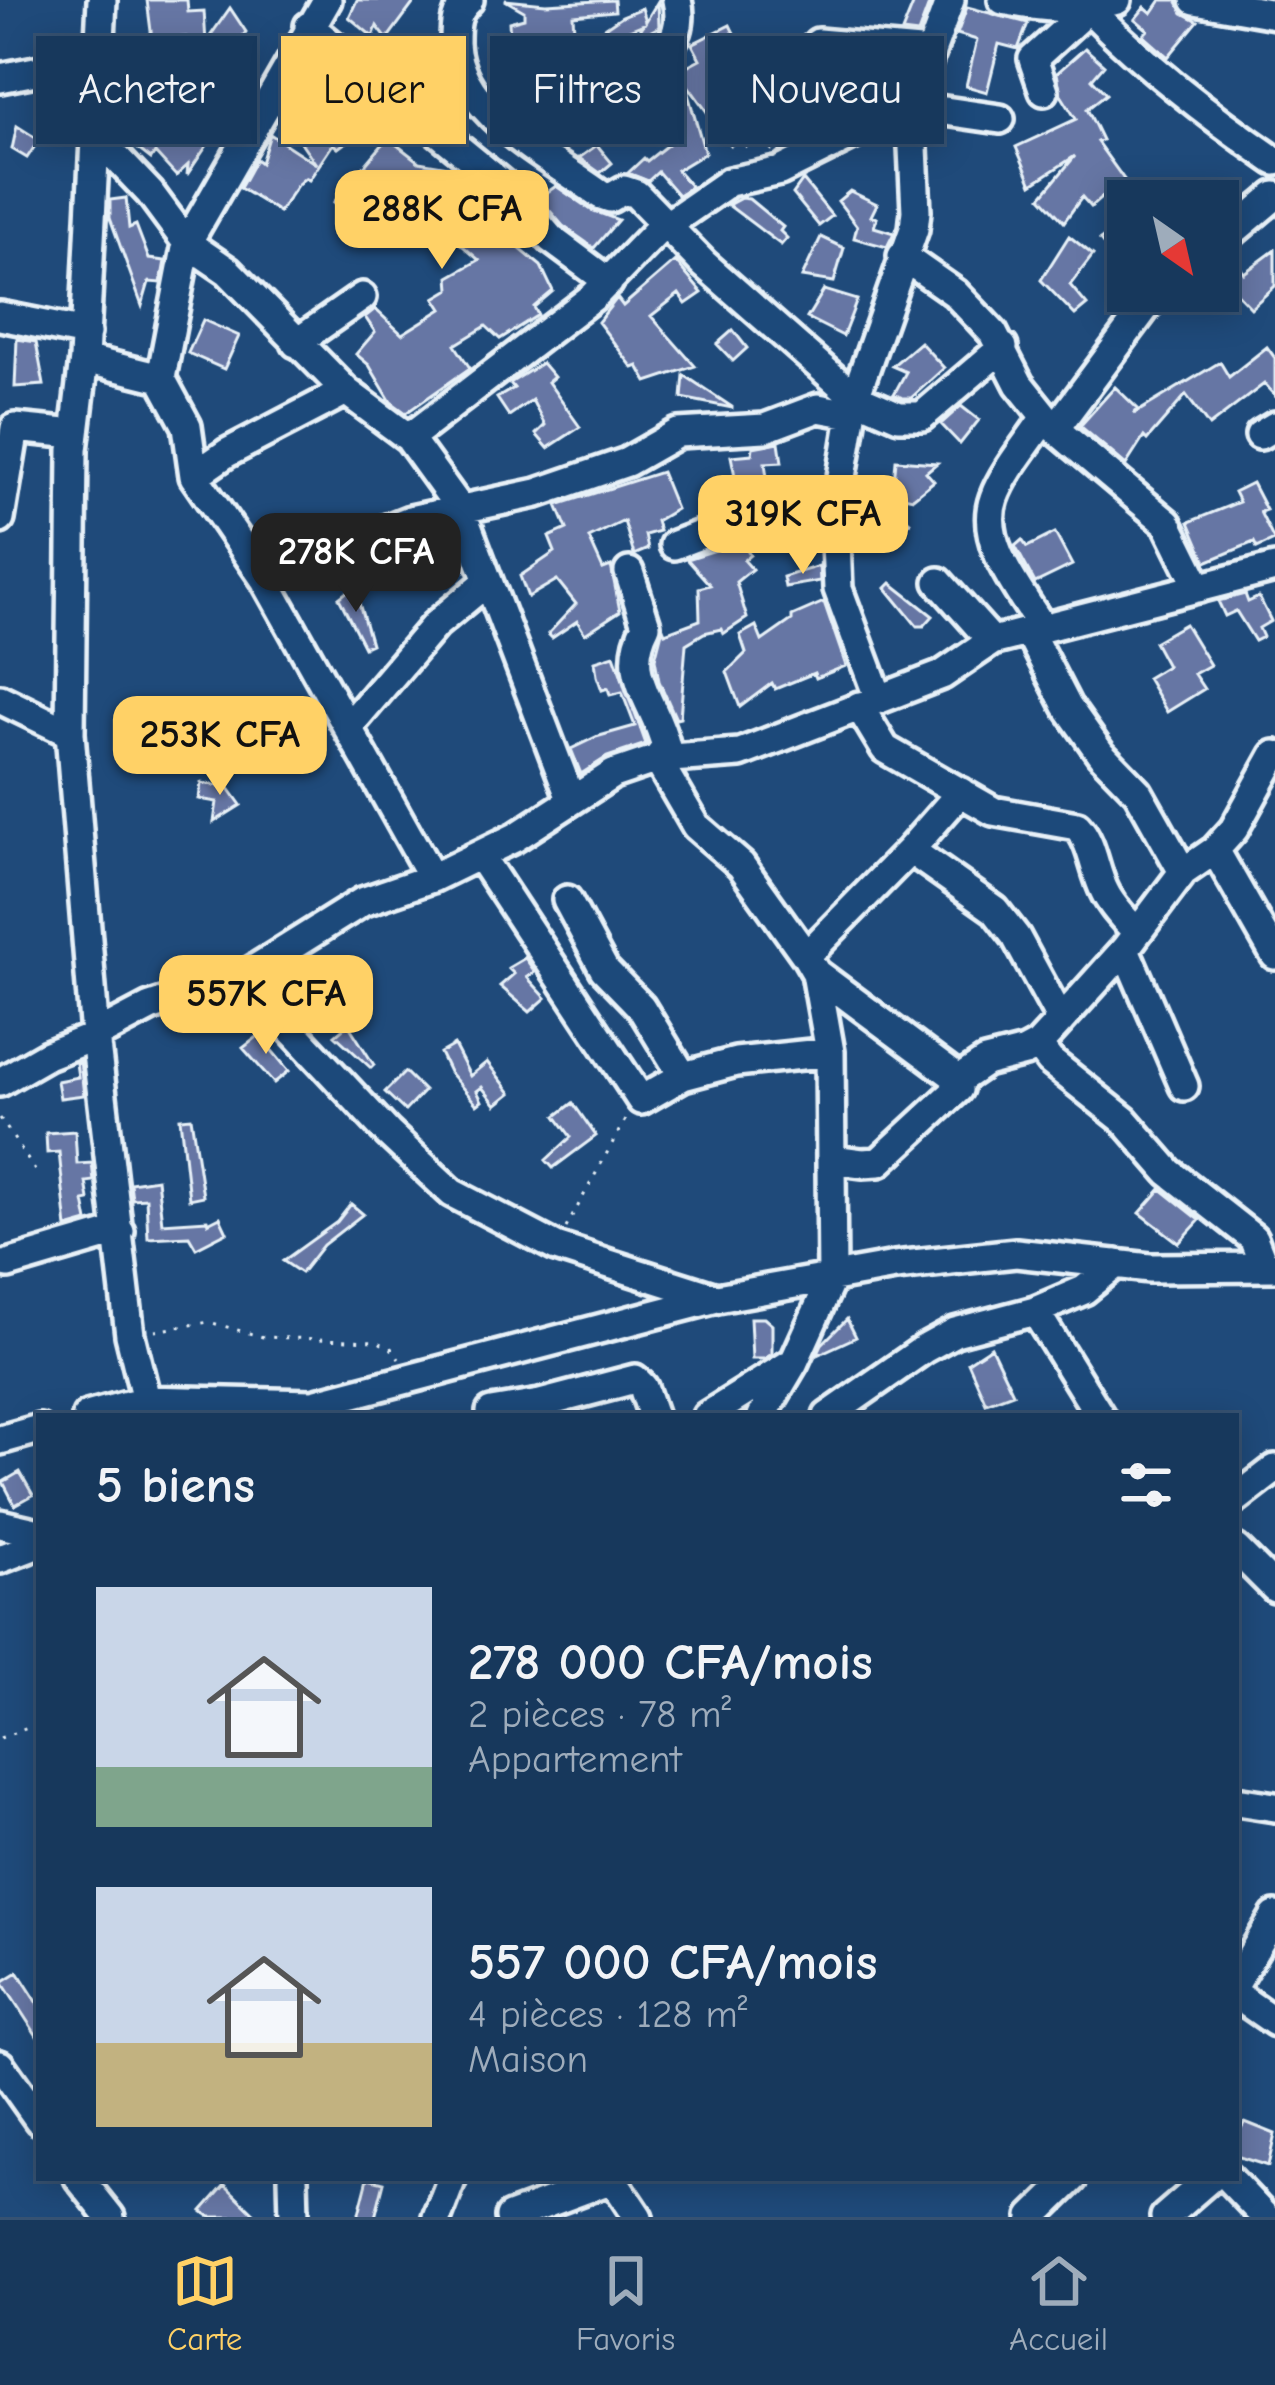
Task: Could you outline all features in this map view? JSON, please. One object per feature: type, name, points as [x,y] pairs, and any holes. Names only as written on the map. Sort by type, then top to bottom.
[{"type":"street","points":[[101,36],[103,0]]},
{"type":"street","points":[[257,118],[327,0]]},
{"type":"street","points":[[469,0],[458,12],[455,42],[462,79],[486,112],[601,195],[610,198],[630,190],[853,406]]},
{"type":"street","points":[[676,36],[677,0]]},
{"type":"street","points":[[937,36],[950,0]]},
{"type":"street","points":[[1003,0],[1048,8],[1096,3],[1232,132],[1274,159]]},
{"type":"street","points":[[1195,0],[1274,9]]},
{"type":"street","points":[[1044,91],[1033,59],[1096,3]]},
{"type":"street","points":[[309,26],[508,190],[551,238],[609,281]]},
{"type":"street","points":[[0,78],[36,75]]},
{"type":"street","points":[[944,111],[1000,119]]},
{"type":"street","points":[[93,144],[85,346],[75,434],[70,733],[95,1036],[130,1335],[148,1408]]},
{"type":"street","points":[[103,144],[188,243],[228,272],[346,391],[409,438],[461,510],[571,799]]},
{"type":"street","points":[[160,378],[188,243],[242,144]]},
{"type":"street","points":[[409,438],[609,281],[665,226],[729,182],[780,171],[834,144]]},
{"type":"street","points":[[913,144],[916,212],[853,406],[836,507],[838,589],[869,702],[885,749],[993,811],[1077,826],[1086,835],[1092,862],[1131,941],[1184,1085]]},
{"type":"street","points":[[1239,226],[1275,196]]},
{"type":"street","points":[[902,256],[955,292],[1003,347],[1019,384],[1050,423],[1167,523],[1199,588]]},
{"type":"street","points":[[296,343],[362,297]]},
{"type":"street","points":[[1141,312],[994,494],[988,521],[1067,706],[1101,754],[1138,792],[1183,872]]},
{"type":"street","points":[[0,316],[160,378],[187,426],[194,476],[264,578],[432,878]]},
{"type":"street","points":[[264,578],[441,510],[536,493],[627,462],[678,433],[765,428],[818,408],[853,406],[922,416],[1003,347]]},
{"type":"street","points":[[194,476],[227,453],[346,391]]},
{"type":"street","points":[[0,519],[7,427],[75,434]]},
{"type":"street","points":[[674,545],[718,528],[836,507]]},
{"type":"street","points":[[0,1082],[47,1054],[95,1036],[150,1006],[242,977],[362,902],[480,856],[613,774],[657,759],[740,753],[942,675],[992,641],[1275,568]]},
{"type":"street","points":[[629,572],[646,625],[635,646],[636,670],[666,747],[657,759]]},
{"type":"street","points":[[348,727],[424,636],[488,581]]},
{"type":"street","points":[[939,582],[992,641]]},
{"type":"street","points":[[0,699],[70,733]]},
{"type":"street","points":[[957,1081],[985,1062],[1038,1045],[1131,941],[1183,872],[1215,850],[1234,829],[1275,755]]},
{"type":"street","points":[[657,759],[696,826],[741,865],[811,965],[957,1081],[958,1089],[879,1162],[832,1159]]},
{"type":"street","points":[[811,965],[961,792]]},
{"type":"street","points":[[910,850],[995,910],[1016,937],[1061,1020]]},
{"type":"street","points":[[1215,850],[1275,955]]},
{"type":"street","points":[[480,856],[641,1100],[683,1076],[736,1062],[830,1052]]},
{"type":"street","points":[[568,900],[604,969],[641,1006],[683,1076]]},
{"type":"street","points":[[764,1413],[794,1362],[832,1278],[830,1052],[811,965]]},
{"type":"street","points":[[242,977],[388,1133],[452,1193],[556,1247],[717,1298]]},
{"type":"street","points":[[110,1413],[313,1404],[717,1298],[896,1266],[1016,1252],[1150,1268],[1270,1267],[1264,1230],[1169,1172],[1124,1120],[1050,1061],[1038,1045]]},
{"type":"street","points":[[8,1264],[120,1231]]},
{"type":"street","points":[[832,1413],[956,1332],[1035,1311],[1084,1290],[1116,1264]]},
{"type":"street","points":[[1035,1311],[1098,1413]]},
{"type":"street","points":[[712,1413],[794,1362]]},
{"type":"street","points":[[491,1412],[635,1379],[652,1413]]},
{"type":"street","points":[[0,1440],[36,1431]]},
{"type":"street","points":[[1239,1496],[1275,1469]]},
{"type":"street","points":[[0,1524],[36,1532]]},
{"type":"street","points":[[0,1559],[36,1545]]},
{"type":"street","points":[[1239,1552],[1275,1588]]},
{"type":"street","points":[[1239,1801],[1275,1807]]},
{"type":"street","points":[[1239,1976],[1275,1916]]},
{"type":"street","points":[[1239,1996],[1275,2022]]},
{"type":"street","points":[[0,2065],[9,2095],[36,2118]]},
{"type":"street","points":[[81,2181],[107,2216]]},
{"type":"street","points":[[293,2181],[294,2217]]},
{"type":"street","points":[[437,2217],[451,2181]]},
{"type":"street","points":[[510,2217],[604,2181]]},
{"type":"street","points":[[614,2181],[638,2217]]},
{"type":"street","points":[[1046,2212],[1071,2181]]},
{"type":"street","points":[[1165,2217],[1207,2181]]},
{"type":"street","points":[[1231,2181],[1265,2217]]},
{"type":"path","points":[[556,1247],[617,1130],[641,1100]]},
{"type":"path","points":[[0,1118],[36,1172]]},
{"type":"path","points":[[130,1335],[209,1322],[262,1337],[376,1341],[391,1348],[416,1378]]},
{"type":"path","points":[[0,1738],[36,1725]]},
{"type":"building","points":[[147,0],[187,0],[188,12],[204,11],[206,36],[152,36]]},
{"type":"building","points":[[357,0],[416,0],[389,36],[377,26],[372,36],[349,17]]},
{"type":"building","points":[[505,0],[546,4],[614,0],[615,11],[573,15],[574,31],[510,36],[509,22],[524,18],[524,11]]},
{"type":"building","points":[[915,0],[930,2],[918,34],[902,32]]},
{"type":"building","points":[[1161,0],[1176,0],[1183,13],[1198,21],[1168,57],[1143,35],[1148,30],[1135,19],[1145,7],[1152,13]]},
{"type":"building","points":[[658,1],[659,27],[642,36],[636,36],[644,24],[615,36],[593,36],[642,8],[646,21]]},
{"type":"building","points":[[967,7],[1028,23],[1018,49],[999,44],[987,92],[966,86],[977,40],[957,34]]},
{"type":"building","points":[[230,8],[246,32],[243,36],[210,36]]},
{"type":"building","points":[[730,25],[735,36],[708,36]]},
{"type":"building","points":[[708,36],[708,113],[684,80],[684,68],[700,59],[692,44]]},
{"type":"building","points":[[1085,48],[1104,65],[1092,79],[1106,94],[1087,109],[1102,140],[1097,142],[1124,180],[1107,180],[1107,193],[1091,207],[1082,197],[1064,222],[1041,197],[1075,156],[1032,184],[1016,147],[1076,119],[1061,95],[1057,73]]},
{"type":"building","points":[[684,80],[705,153],[677,170],[691,187],[678,195],[658,172],[648,181],[628,173],[644,158],[647,161],[668,144],[684,144]]},
{"type":"building","points":[[17,126],[36,138],[27,158],[12,149]]},
{"type":"building","points":[[270,134],[316,164],[302,144],[333,144],[279,212],[240,188],[256,159],[261,163]]},
{"type":"building","points":[[132,144],[208,144],[187,175],[188,165],[176,176],[155,153],[151,159]]},
{"type":"building","points":[[383,144],[396,144],[419,162],[454,168],[492,199],[516,233],[509,240],[541,266],[553,291],[534,307],[538,315],[500,339],[486,326],[455,345],[470,368],[406,413],[391,402],[369,365],[356,354],[375,332],[365,317],[375,309],[402,334],[442,309],[435,298],[450,289],[449,277],[479,260],[447,232],[442,238],[420,214],[400,229],[388,210],[369,232],[334,202]]},
{"type":"building","points":[[767,144],[794,144],[780,151],[778,147],[772,150]]},
{"type":"building","points":[[597,145],[612,163],[600,173],[579,158]]},
{"type":"building","points":[[803,180],[832,216],[819,226],[793,194]]},
{"type":"building","points":[[556,186],[591,210],[618,220],[594,248],[563,226],[539,198]]},
{"type":"building","points":[[850,191],[877,204],[871,216],[877,218],[874,227],[894,233],[887,247],[854,238],[857,226],[838,201]]},
{"type":"building","points":[[126,198],[129,228],[136,225],[149,259],[165,261],[161,283],[149,282],[142,306],[110,218],[110,200]]},
{"type":"building","points":[[749,199],[783,227],[780,231],[787,238],[781,245],[728,205]]},
{"type":"building","points":[[1069,236],[1093,255],[1070,285],[1087,305],[1075,315],[1041,280]]},
{"type":"building","points":[[821,237],[844,248],[834,282],[802,277]]},
{"type":"building","points":[[1275,250],[1275,286],[1251,308],[1239,296],[1239,266],[1244,273]]},
{"type":"building","points":[[675,261],[702,293],[686,304],[679,294],[651,316],[695,366],[647,382],[598,322],[617,298],[623,306]]},
{"type":"building","points":[[824,290],[857,300],[843,336],[807,318]]},
{"type":"building","points":[[203,320],[239,336],[224,369],[188,353]]},
{"type":"building","points":[[733,330],[747,348],[733,361],[717,344]]},
{"type":"building","points":[[17,339],[36,342],[44,385],[15,387]]},
{"type":"building","points":[[920,342],[944,368],[911,398],[903,398],[894,394],[906,372],[892,366]]},
{"type":"building","points":[[1267,347],[1275,358],[1275,396],[1264,384],[1209,426],[1186,395],[1147,440],[1144,437],[1126,465],[1080,426],[1115,387],[1138,409],[1134,414],[1220,362],[1229,377]]},
{"type":"building","points":[[542,363],[554,377],[548,382],[580,427],[548,448],[536,434],[545,425],[532,400],[509,416],[497,398],[514,388],[510,383]]},
{"type":"building","points":[[684,375],[732,407],[732,408],[682,398]]},
{"type":"building","points":[[961,406],[979,420],[960,444],[941,424]]},
{"type":"building","points":[[779,442],[782,462],[765,463],[767,477],[751,481],[754,503],[741,506],[731,456],[752,454],[753,447]]},
{"type":"building","points":[[896,460],[937,463],[926,472],[934,481],[913,498],[893,494]]},
{"type":"building","points":[[661,472],[676,509],[656,521],[659,531],[645,535],[648,549],[634,555],[624,521],[589,538],[603,569],[611,566],[620,611],[585,634],[577,621],[552,638],[548,634],[576,604],[557,580],[528,597],[520,576],[555,552],[549,537],[567,529],[557,505]]},
{"type":"building","points":[[1252,483],[1274,540],[1257,548],[1254,542],[1206,562],[1189,522],[1239,502],[1234,492]]},
{"type":"building","points":[[894,507],[910,522],[895,538],[879,524]]},
{"type":"building","points":[[1055,533],[1072,565],[1035,583],[1015,546],[1022,540],[1027,547]]},
{"type":"building","points":[[741,542],[750,555],[744,560],[752,569],[736,582],[747,618],[723,634],[721,629],[704,633],[686,644],[680,718],[676,719],[655,659],[663,628],[665,633],[700,620],[699,588],[710,585],[687,559]]},
{"type":"building","points":[[819,566],[820,581],[785,587],[783,577]]},
{"type":"building","points":[[891,583],[933,616],[924,626],[917,626],[886,588]]},
{"type":"building","points":[[354,586],[371,644],[364,647],[339,598]]},
{"type":"building","points":[[1245,594],[1248,602],[1259,597],[1271,621],[1259,628],[1263,637],[1255,641],[1236,611],[1225,616],[1218,601]]},
{"type":"building","points":[[824,602],[846,666],[775,689],[772,683],[740,707],[727,672],[746,653],[740,635],[756,626],[762,641],[792,616]]},
{"type":"building","points":[[1185,624],[1210,665],[1194,674],[1204,689],[1167,712],[1147,678],[1167,666],[1154,642]]},
{"type":"building","points":[[614,655],[646,744],[607,757],[581,774],[571,749],[635,726],[622,692],[610,695],[608,688],[602,690],[597,676],[595,661]]},
{"type":"building","points":[[221,777],[241,805],[214,822],[217,802],[199,799],[201,783],[220,786]]},
{"type":"building","points":[[525,958],[535,972],[527,977],[546,998],[530,1012],[500,986],[514,974],[508,968]]},
{"type":"building","points":[[348,1024],[374,1065],[371,1068],[335,1035]]},
{"type":"building","points":[[266,1030],[275,1042],[269,1047],[289,1071],[274,1083],[243,1048]]},
{"type":"building","points":[[454,1045],[470,1076],[487,1062],[511,1093],[496,1105],[482,1087],[477,1091],[482,1101],[477,1105],[449,1072],[440,1053]]},
{"type":"building","points":[[80,1061],[84,1095],[60,1098],[57,1081],[78,1077],[76,1063]]},
{"type":"building","points":[[405,1072],[424,1091],[405,1111],[385,1092]]},
{"type":"building","points":[[573,1103],[596,1136],[553,1168],[546,1160],[571,1137],[556,1116]]},
{"type":"building","points":[[191,1117],[203,1196],[189,1199],[180,1118]]},
{"type":"building","points":[[75,1131],[77,1164],[92,1163],[94,1181],[86,1182],[88,1222],[67,1228],[59,1152],[47,1153],[46,1133]]},
{"type":"building","points":[[157,1179],[162,1223],[208,1223],[220,1217],[227,1232],[196,1248],[189,1236],[148,1238],[146,1198],[132,1199],[130,1183]]},
{"type":"building","points":[[1161,1189],[1200,1220],[1179,1243],[1140,1213]]},
{"type":"building","points":[[351,1204],[363,1214],[323,1245],[301,1273],[283,1261],[337,1222]]},
{"type":"building","points":[[750,1318],[764,1318],[772,1325],[772,1354],[764,1359],[752,1359]]},
{"type":"building","points":[[847,1319],[856,1337],[817,1355],[822,1344]]},
{"type":"building","points":[[991,1347],[1013,1393],[986,1403],[968,1362]]},
{"type":"building","points":[[20,1472],[33,1495],[15,1505],[3,1482]]},
{"type":"building","points":[[18,1972],[36,2000],[36,2034],[2,1982]]},
{"type":"building","points":[[1245,2122],[1275,2134],[1268,2166],[1239,2157],[1239,2131]]},
{"type":"building","points":[[367,2181],[384,2182],[375,2217],[358,2217]]},
{"type":"building","points":[[225,2185],[258,2217],[210,2217],[202,2211]]}]
